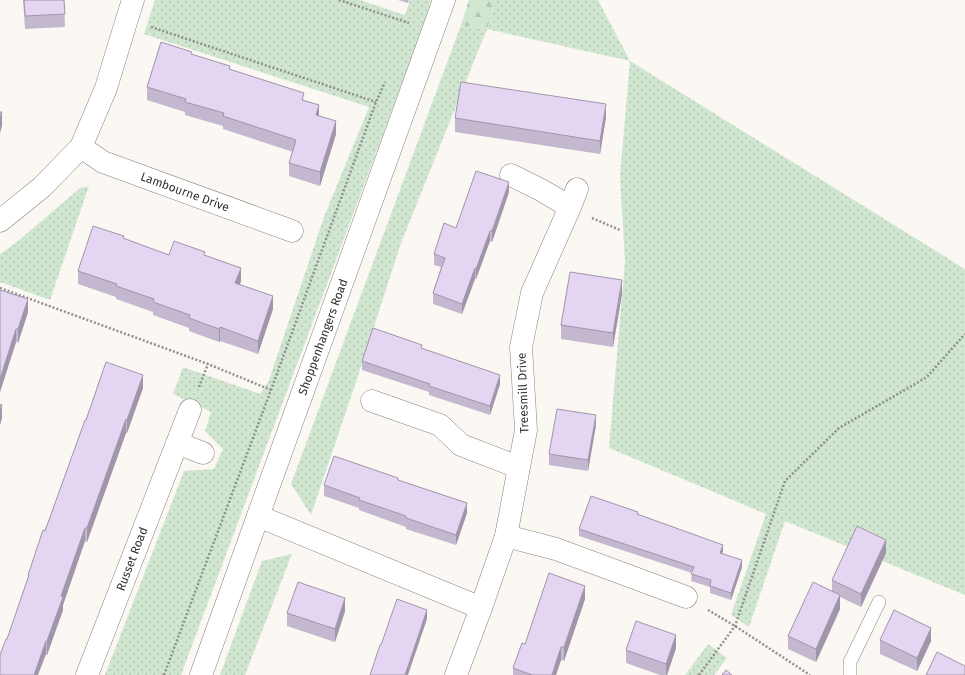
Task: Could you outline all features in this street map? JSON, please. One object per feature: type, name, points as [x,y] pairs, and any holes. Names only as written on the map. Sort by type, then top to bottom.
[{"type":"street","name":"Shoppenhangers Road","points":[[201,675],[444,0]]},
{"type":"street","points":[[0,221],[42,187],[81,147],[106,88],[130,9]]},
{"type":"street","name":"Lambourne Drive","points":[[81,147],[103,162],[292,231]]},
{"type":"street","name":"Treesmill Drive","points":[[456,675],[506,536],[526,430],[521,347],[532,293],[574,198],[541,190],[511,176]]},
{"type":"street","points":[[372,401],[440,425],[461,445],[518,466]]},
{"type":"street","name":"Russet Road","points":[[87,675],[190,410]]},
{"type":"street","points":[[177,443],[203,453]]},
{"type":"street","points":[[258,516],[481,608]]},
{"type":"street","points":[[506,536],[556,549],[686,597]]},
{"type":"lane","points":[[850,675],[850,662],[879,602]]},
{"type":"path","points":[[339,0],[410,23],[412,18]]},
{"type":"path","points":[[130,9],[376,102]]},
{"type":"path","points":[[164,675],[385,80]]},
{"type":"path","points":[[0,288],[208,364],[271,390]]},
{"type":"path","points":[[699,675],[735,626],[785,482],[839,428],[927,377],[965,334]]},
{"type":"path","points":[[686,597],[735,626],[810,675]]},
{"type":"green space","points":[[155,0],[360,0],[405,15],[410,0],[431,0],[423,27],[181,675],[105,675],[184,471],[214,469],[223,449],[205,431],[211,412],[173,394],[183,367],[260,394],[269,380],[324,217],[369,107],[144,34]]},
{"type":"green space","points":[[469,0],[496,0],[487,29],[461,25]]},
{"type":"green space","points":[[496,0],[598,0],[630,61],[487,29]]},
{"type":"green space","points":[[461,25],[487,29],[401,243],[311,515],[291,484]]},
{"type":"green space","points":[[630,61],[965,269],[965,595],[785,521],[749,627],[731,615],[766,514],[609,448],[625,261],[620,176]]},
{"type":"green space","points":[[89,186],[50,300],[0,282],[0,254],[17,242],[80,188]]},
{"type":"green space","points":[[292,554],[245,675],[220,675],[262,561]]},
{"type":"green space","points":[[708,644],[727,658],[714,675],[685,675]]},
{"type":"building","points":[[24,0],[64,0],[65,14],[25,16]]},
{"type":"building","points":[[161,42],[192,52],[191,54],[230,66],[229,69],[304,93],[302,100],[319,105],[316,115],[336,121],[320,172],[289,163],[296,140],[223,116],[224,113],[185,102],[186,99],[147,87]]},
{"type":"building","points":[[461,82],[606,104],[600,141],[455,118]]},
{"type":"building","points":[[476,171],[509,182],[492,231],[490,231],[462,304],[433,293],[445,258],[434,254],[444,223],[456,228]]},
{"type":"building","points":[[93,226],[124,236],[123,238],[169,255],[174,241],[205,252],[204,255],[241,268],[235,283],[273,296],[258,341],[220,327],[219,329],[189,318],[190,315],[153,302],[154,299],[116,286],[117,284],[78,271]]},
{"type":"building","points":[[570,272],[622,280],[613,333],[561,325]]},
{"type":"building","points":[[0,290],[28,299],[18,329],[16,329],[0,379]]},
{"type":"building","points":[[373,328],[422,345],[421,348],[500,375],[490,406],[429,386],[430,384],[362,361]]},
{"type":"building","points":[[106,362],[143,375],[87,528],[85,528],[61,596],[63,597],[34,675],[0,675],[0,655],[7,639],[43,530],[45,531]]},
{"type":"building","points":[[557,409],[596,415],[588,460],[549,454]]},
{"type":"building","points":[[334,456],[398,478],[398,480],[467,503],[456,535],[406,518],[406,516],[359,500],[360,498],[324,485]]},
{"type":"building","points":[[591,496],[638,512],[637,514],[723,545],[720,553],[742,560],[731,593],[710,586],[711,580],[691,574],[694,567],[579,529]]},
{"type":"building","points":[[857,526],[886,540],[861,594],[832,580]]},
{"type":"building","points":[[549,573],[585,586],[564,647],[561,647],[552,675],[532,675],[513,668],[522,643],[525,644]]},
{"type":"building","points":[[298,582],[345,598],[335,629],[287,613]]},
{"type":"building","points":[[813,582],[840,595],[816,649],[788,636]]},
{"type":"building","points":[[397,599],[427,610],[405,675],[370,675],[380,645]]},
{"type":"building","points":[[894,610],[931,628],[917,658],[880,640]]},
{"type":"building","points":[[636,621],[676,635],[666,664],[626,650]]},
{"type":"building","points":[[937,652],[965,666],[965,675],[926,675]]},
{"type":"building","points":[[726,670],[732,675],[722,675]]}]
